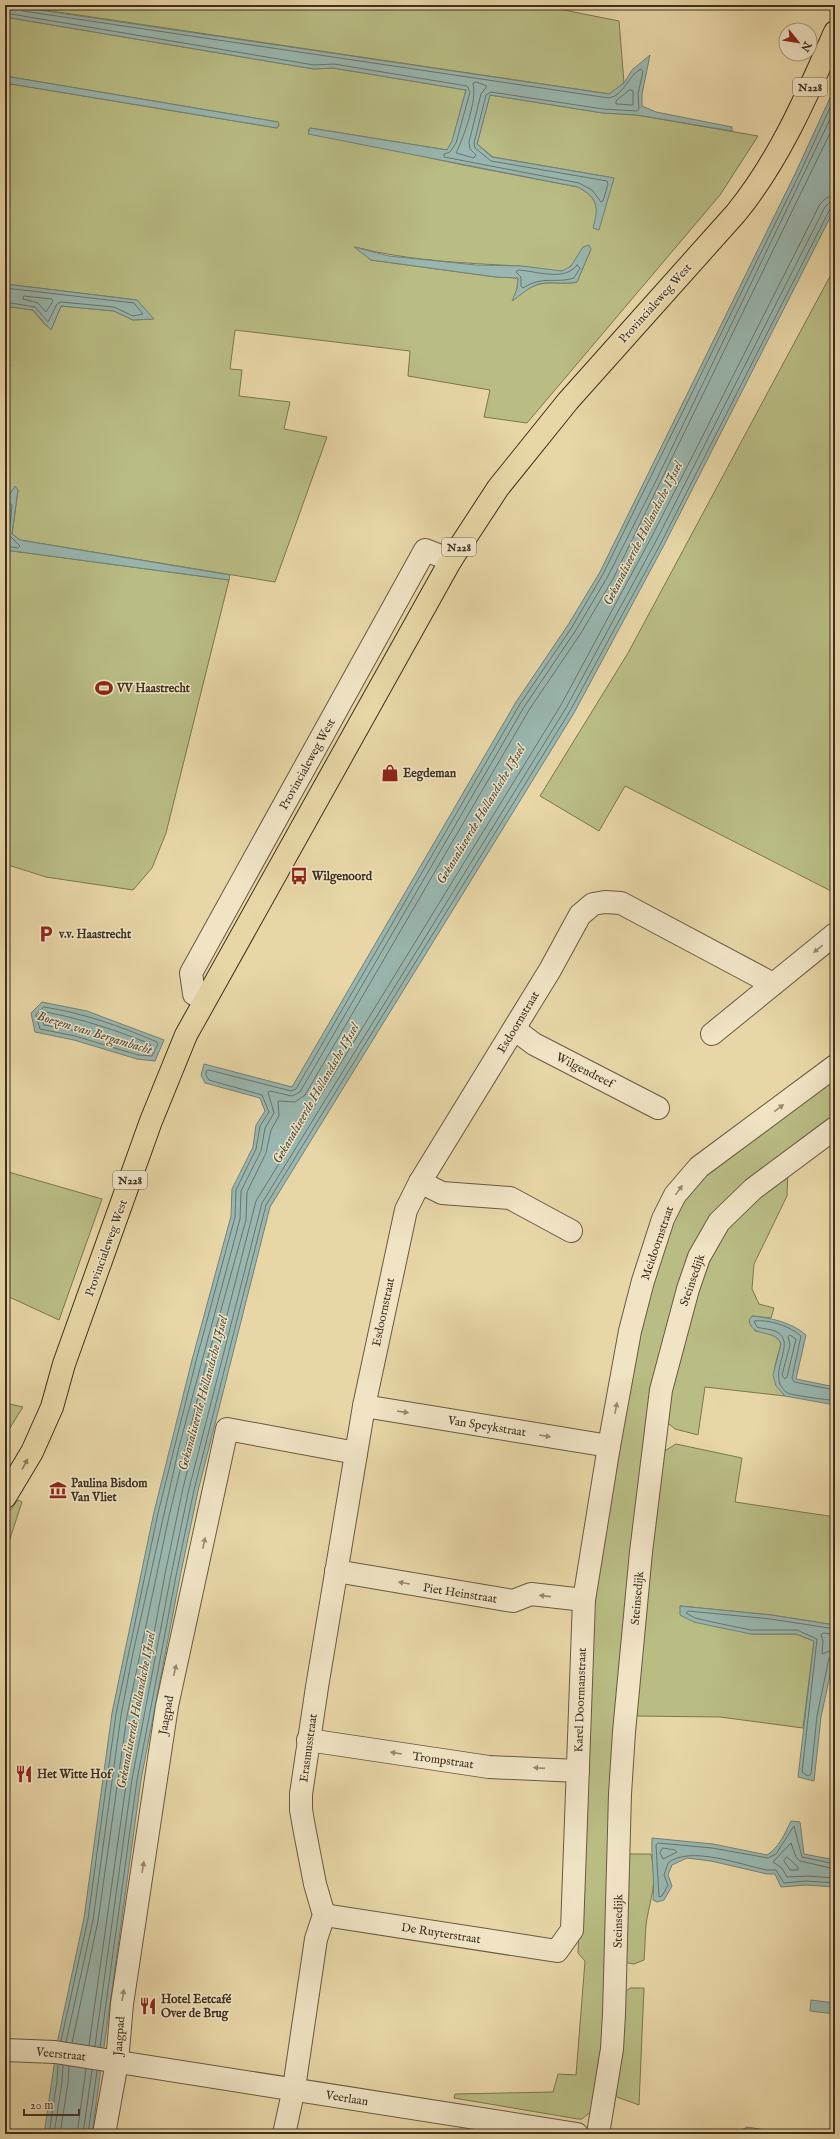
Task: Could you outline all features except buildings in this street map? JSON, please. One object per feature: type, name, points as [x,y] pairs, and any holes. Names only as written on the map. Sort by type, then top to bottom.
[{"type":"main road","name":"Provincialeweg West","points":[[5,1497],[18,1478],[52,1407],[64,1364],[151,1121],[186,1035],[205,999],[280,869],[450,560],[498,488],[568,401],[736,213],[760,182],[798,112],[835,32]]},
{"type":"main road","name":"Provincialeweg West","points":[[5,1469],[64,1364]]},
{"type":"street","name":"Esdoornstraat","points":[[364,1406],[406,1210],[420,1182],[514,1029],[580,915],[593,904],[605,902],[621,903],[773,984]]},
{"type":"street","points":[[712,1034],[835,934]]},
{"type":"street","name":"Wilgendreef","points":[[514,1029],[534,1044],[658,1108]]},
{"type":"street","name":"Meidoornstraat","points":[[609,1446],[630,1331],[663,1219],[675,1195],[699,1167],[835,1066]]},
{"type":"street","name":"Steinsedijk","points":[[598,2134],[612,2049],[620,1794],[624,1732],[642,1544],[661,1390],[688,1289],[699,1257],[715,1228],[734,1205],[753,1189],[835,1128]]},
{"type":"street","points":[[420,1182],[442,1193],[510,1198],[571,1231]]},
{"type":"street","name":"Van Speykstraat","points":[[364,1406],[609,1446]]},
{"type":"street","name":"Erasmusstraat","points":[[324,1916],[315,1884],[301,1810],[301,1794],[308,1740],[364,1406]]},
{"type":"street","name":"Jaagpad","points":[[104,2134],[110,2061],[122,2004],[167,1706],[228,1429],[356,1453]]},
{"type":"street","name":"Karel Doormanstraat","points":[[557,1951],[572,1930],[584,1600],[609,1446]]},
{"type":"street","name":"Piet Heinstraat","points":[[336,1571],[513,1601],[531,1594],[584,1600]]},
{"type":"street","name":"Trompstraat","points":[[308,1740],[489,1767],[578,1772]]},
{"type":"street","points":[[284,2134],[294,2088],[316,1939],[324,1916]]},
{"type":"street","name":"De Ruyterstraat","points":[[324,1916],[557,1951]]},
{"type":"street","name":"Veerstraat","points":[[5,2050],[55,2052],[110,2061]]},
{"type":"street","name":"Veerlaan","points":[[110,2061],[294,2088],[577,2134]]},
{"type":"green space","points":[[11,5],[539,5],[619,21],[624,83],[610,94]]},
{"type":"green space","points":[[5,17],[314,69],[333,68],[466,90],[452,142],[447,150],[310,128],[308,131],[463,165],[578,187],[590,195],[595,204],[596,214],[594,228],[614,178],[493,157],[477,144],[490,95],[603,113],[637,115],[758,136],[720,195],[527,423],[484,417],[490,390],[408,376],[410,351],[235,330],[230,369],[242,370],[239,396],[290,402],[284,429],[327,437],[275,582],[20,540],[12,534],[18,490],[5,502],[5,371],[9,372],[10,364],[5,363],[5,306],[33,310],[44,324],[51,329],[61,306],[114,311],[133,320],[153,319],[137,300],[5,284],[5,83],[277,128],[279,125],[278,122],[5,76]],"holes":[[[355,247],[375,252],[437,261],[519,266],[546,271],[562,271],[569,268],[583,247],[591,249],[577,282],[545,283],[536,285],[526,290],[513,300],[517,289],[518,278],[496,277],[371,260]]]},
{"type":"green space","points":[[835,267],[835,893],[625,786],[599,831],[540,796],[628,653]]},
{"type":"green space","name":"VV Haastrecht","points":[[5,550],[229,580],[166,833],[152,868],[133,890],[46,877],[5,864]]},
{"type":"green space","points":[[835,1080],[835,1122],[749,1185],[670,1336],[609,2014],[593,2110],[582,2119],[578,2119],[454,2098],[455,2094],[553,2092],[558,2074],[576,2075],[585,1961],[578,1953],[591,1605],[622,1405],[669,1222],[692,1188],[707,1174]]},
{"type":"green space","points":[[788,1169],[787,1196],[754,1264],[752,1289],[759,1304],[774,1308],[771,1318],[752,1316],[755,1331],[774,1336],[781,1344],[774,1371],[776,1383],[785,1396],[705,1387],[698,1435],[675,1429],[664,1420],[693,1290],[725,1226]]},
{"type":"green space","points":[[5,1171],[102,1199],[59,1320],[5,1295]]},
{"type":"green space","points":[[5,1403],[23,1407],[5,1436]]},
{"type":"green space","points":[[676,1444],[742,1458],[735,1502],[835,1517],[835,1625],[771,1615],[680,1606],[751,1634],[796,1634],[814,1641],[803,1728],[720,1717],[633,1716],[658,1455]]},
{"type":"green space","points":[[18,1500],[22,1502],[5,1554],[5,1517]]},
{"type":"green space","points":[[624,1854],[651,1854],[654,1874],[653,1891],[646,1925],[644,1960],[634,1964],[623,1962]]},
{"type":"green space","points":[[630,1988],[644,1988],[639,2105],[617,2097],[615,2089],[624,1993]]},
{"type":"water","points":[[5,5],[609,94],[624,83],[632,70],[650,55],[642,94],[642,106],[656,112],[732,127],[732,131],[637,115],[603,113],[490,95],[477,144],[492,157],[614,178],[599,230],[593,228],[596,209],[593,199],[585,191],[578,187],[308,134],[310,128],[447,150],[452,141],[466,90],[333,68],[314,69],[5,17]]},
{"type":"water","points":[[5,76],[278,122],[279,125],[277,128],[5,83]]},
{"type":"water","name":"Gekanaliseerde Hollandsche IJssel","points":[[835,87],[834,210],[664,545],[574,713],[270,1207],[198,1491],[141,1780],[92,2134],[44,2134],[58,2039],[84,1918],[112,1713],[154,1512],[192,1360],[231,1216],[232,1189],[253,1147],[256,1125],[265,1111],[260,1098],[205,1083],[201,1075],[204,1064],[292,1087],[516,702],[568,625],[600,572],[795,174]]},
{"type":"water","points":[[589,245],[591,249],[577,282],[535,285],[512,301],[517,289],[518,278],[496,277],[371,260],[354,247],[389,256],[476,265],[522,266],[562,271],[571,266],[583,247]]},
{"type":"water","points":[[5,284],[137,300],[154,319],[133,320],[114,311],[61,306],[51,330],[33,310],[5,306]]},
{"type":"water","points":[[15,486],[18,490],[12,534],[20,540],[230,575],[229,580],[5,550],[5,502]]},
{"type":"water","name":"Boezem van Bergambacht","points":[[42,1002],[87,1011],[164,1040],[155,1061],[137,1059],[74,1040],[35,1032],[31,1013]]},
{"type":"water","points":[[752,1316],[780,1321],[794,1327],[806,1335],[796,1379],[835,1387],[835,1405],[785,1396],[776,1386],[773,1375],[781,1344],[774,1336],[754,1330],[749,1320]]},
{"type":"water","points":[[680,1606],[771,1615],[835,1625],[835,1652],[821,1717],[814,1781],[798,1777],[814,1641],[796,1634],[751,1634],[694,1622],[680,1615]]},
{"type":"water","points":[[791,1821],[800,1822],[804,1854],[835,1860],[835,1887],[806,1885],[781,1887],[775,1874],[767,1874],[711,1861],[687,1858],[672,1865],[668,1875],[672,1886],[664,1900],[657,1902],[653,1900],[654,1884],[652,1838],[713,1844],[767,1855],[778,1844]]},
{"type":"water","points":[[811,2000],[835,2003],[835,2014],[810,2011]]},
{"type":"water","points":[[747,2127],[791,2134],[734,2134]]},
{"type":"place","name":"VV Haastrecht","points":[[104,688]]},
{"type":"place","name":"Eegdeman","points":[[390,773]]},
{"type":"place","name":"Wilgenoord","points":[[299,876]]},
{"type":"place","name":"v.v. Haastrecht","points":[[46,934]]},
{"type":"place","name":"Paulina Bisdom Van Vliet","points":[[58,1490]]},
{"type":"place","name":"Het Witte Hof","points":[[24,1774]]},
{"type":"place","name":"Hotel Eetcafé Over de Brug","points":[[148,2006]]}]
